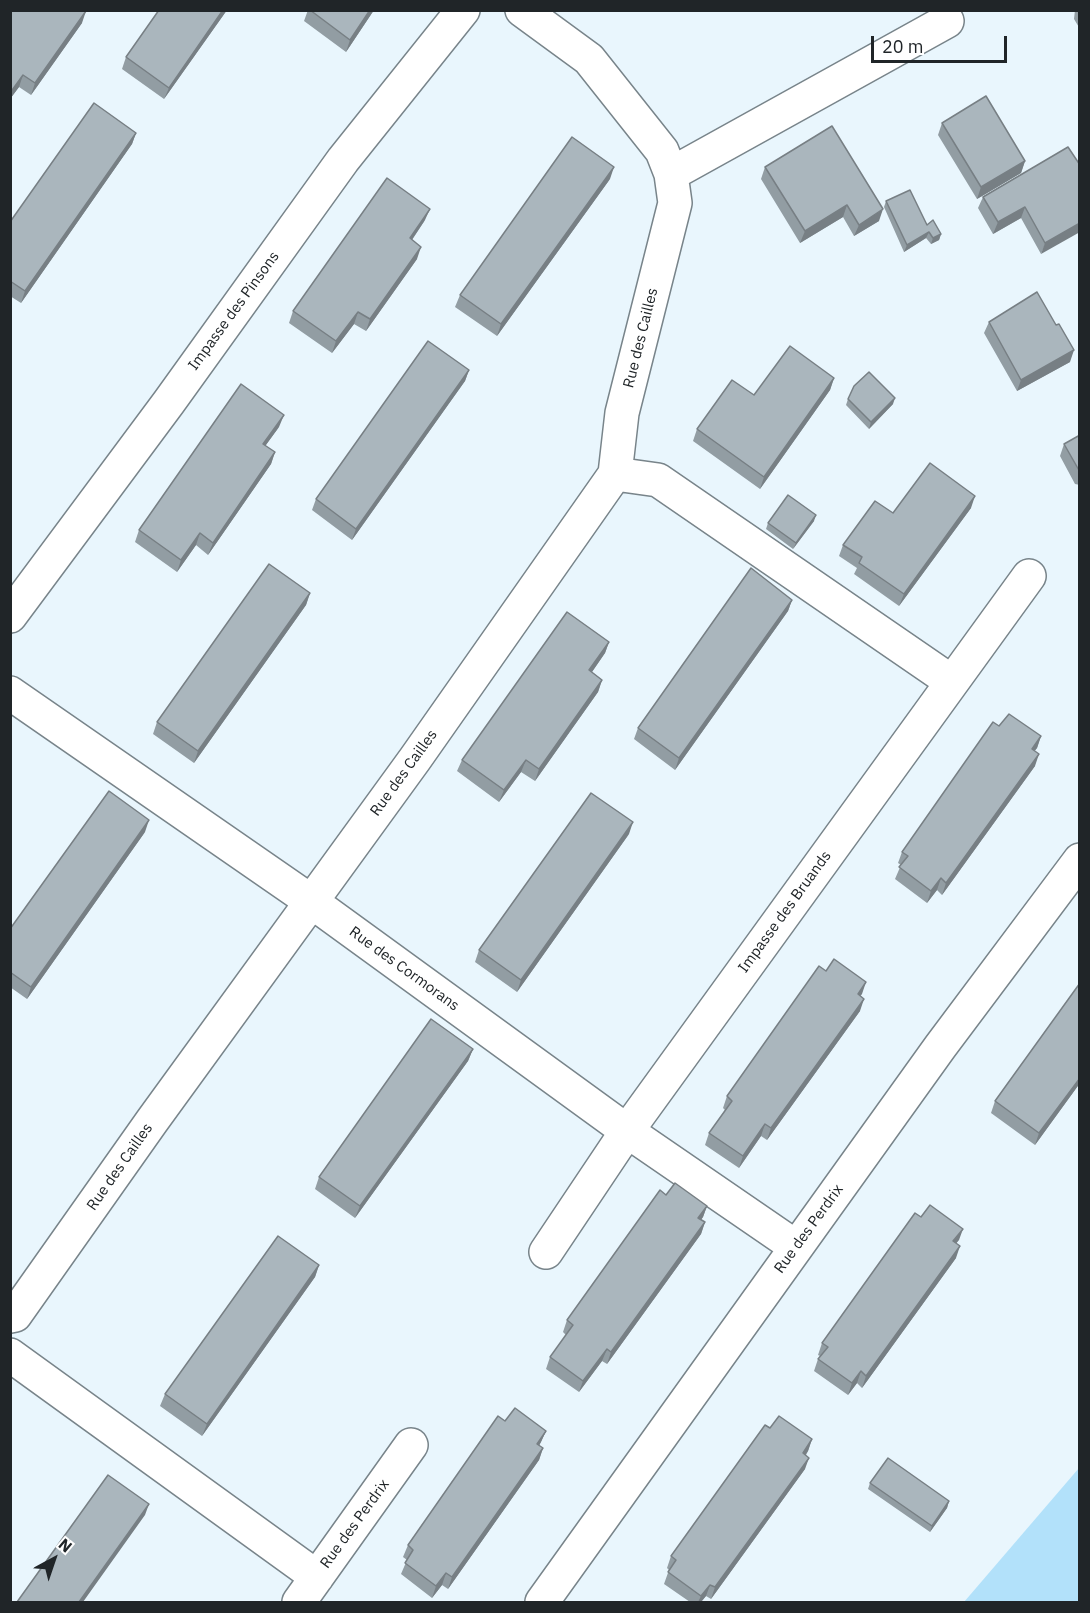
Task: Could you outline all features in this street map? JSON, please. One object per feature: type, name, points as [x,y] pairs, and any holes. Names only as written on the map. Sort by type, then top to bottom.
[{"type":"street","name":"Impasse des Pinsons","points":[[10,616],[169,402],[343,160],[463,10]]},
{"type":"street","name":"Rue des Cailles","points":[[10,1316],[15,1315],[152,1121],[312,902],[615,474],[622,413],[675,202],[671,174],[662,151],[589,59],[522,10]]},
{"type":"street","points":[[671,174],[947,21]]},
{"type":"street","points":[[615,474],[658,480],[952,682]]},
{"type":"street","name":"Impasse des Bruands","points":[[546,1252],[627,1131],[1029,576]]},
{"type":"street","name":"Rue des Cormorans","points":[[10,693],[312,902],[627,1131],[796,1247]]},
{"type":"street","name":"Rue des Perdrix","points":[[543,1602],[946,1038],[1080,860]]},
{"type":"street","points":[[10,1355],[308,1590]]},
{"type":"street","name":"Rue des Perdrix","points":[[308,1590],[411,1445]]},
{"type":"shaded area","points":[[1079,1468],[1079,1602],[964,1602]]},
{"type":"building","points":[[10,10],[86,11],[35,83],[23,75],[10,93]]},
{"type":"building","points":[[159,10],[223,10],[169,88],[126,57]]},
{"type":"building","points":[[310,10],[370,10],[350,40]]},
{"type":"building","points":[[986,96],[1025,161],[981,187],[942,123]]},
{"type":"building","points":[[94,103],[136,133],[25,291],[10,281],[10,222]]},
{"type":"building","points":[[832,126],[883,209],[859,225],[847,205],[805,231],[765,167]]},
{"type":"building","points":[[572,137],[614,167],[501,324],[460,295]]},
{"type":"building","points":[[1068,147],[1080,165],[1080,223],[1045,243],[1025,207],[998,222],[983,197]]},
{"type":"building","points":[[387,178],[430,209],[410,238],[421,247],[370,319],[358,312],[336,341],[293,311]]},
{"type":"building","points":[[910,190],[927,225],[933,220],[941,234],[933,238],[929,232],[907,245],[886,201]]},
{"type":"building","points":[[1037,292],[1074,350],[1021,380],[989,322]]},
{"type":"building","points":[[428,341],[469,370],[356,529],[316,499]]},
{"type":"building","points":[[790,346],[834,378],[764,477],[697,429],[732,380],[754,395]]},
{"type":"building","points":[[869,372],[895,398],[871,422],[848,399],[854,386]]},
{"type":"building","points":[[241,384],[284,415],[263,444],[275,452],[213,543],[200,533],[181,560],[139,530]]},
{"type":"building","points":[[1080,435],[1080,472],[1064,444]]},
{"type":"building","points":[[930,463],[975,496],[904,594],[859,563],[862,557],[843,545],[875,501],[893,513]]},
{"type":"building","points":[[788,495],[816,515],[796,543],[768,523]]},
{"type":"building","points":[[269,564],[310,593],[198,751],[157,722]]},
{"type":"building","points":[[751,568],[792,600],[679,758],[638,728]]},
{"type":"building","points":[[567,612],[609,642],[589,670],[602,680],[539,769],[526,760],[504,790],[462,760]]},
{"type":"building","points":[[1009,714],[1041,736],[1032,749],[1039,754],[946,883],[941,878],[931,891],[899,867],[908,856],[902,852],[993,722],[999,726]]},
{"type":"building","points":[[109,791],[149,820],[31,987],[10,972],[10,929]]},
{"type":"building","points":[[591,793],[633,822],[521,980],[479,950]]},
{"type":"building","points":[[834,959],[866,982],[858,994],[864,999],[771,1128],[765,1124],[743,1156],[709,1133],[732,1101],[727,1096],[819,966],[826,971]]},
{"type":"building","points":[[1080,983],[1080,1078],[1039,1133],[995,1101]]},
{"type":"building","points":[[431,1019],[473,1049],[360,1206],[319,1177]]},
{"type":"building","points":[[675,1183],[707,1206],[698,1218],[705,1222],[611,1352],[607,1349],[583,1381],[550,1357],[573,1325],[567,1320],[660,1190],[666,1195]]},
{"type":"building","points":[[930,1205],[963,1229],[953,1241],[960,1246],[866,1376],[861,1371],[852,1383],[818,1359],[828,1347],[822,1343],[915,1213],[921,1217]]},
{"type":"building","points":[[278,1236],[319,1265],[207,1424],[165,1394]]},
{"type":"building","points":[[515,1408],[546,1431],[537,1444],[543,1448],[452,1577],[446,1573],[436,1586],[405,1563],[413,1550],[408,1545],[498,1416],[505,1421]]},
{"type":"building","points":[[779,1416],[812,1439],[803,1453],[809,1458],[715,1587],[710,1585],[701,1596],[668,1572],[676,1560],[671,1556],[765,1425],[770,1428]]},
{"type":"building","points":[[888,1458],[949,1501],[932,1526],[870,1483]]},
{"type":"building","points":[[108,1475],[149,1504],[79,1602],[17,1602]]}]
